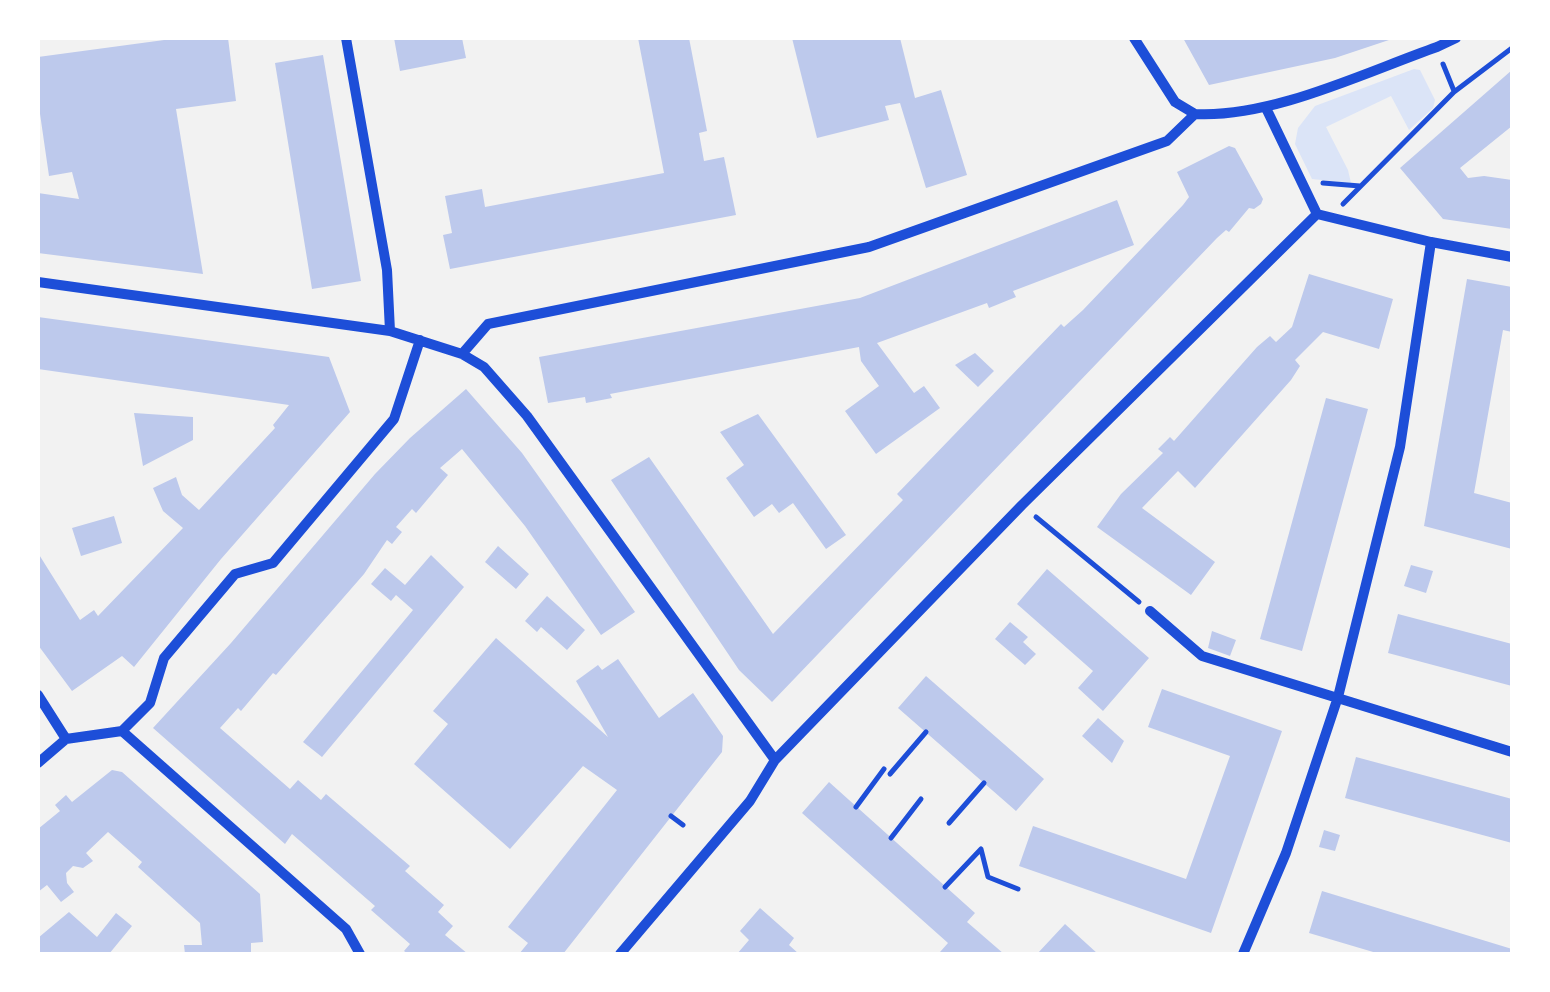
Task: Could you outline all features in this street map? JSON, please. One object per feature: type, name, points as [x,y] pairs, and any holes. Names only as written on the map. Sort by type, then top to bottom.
[{"type":"street","points":[[346,38],[386,270],[390,331]]},
{"type":"street","points":[[1134,38],[1174,102],[1194,114],[1223,116],[1266,108],[1456,38]]},
{"type":"street","points":[[1266,108],[1317,214]]},
{"type":"street","points":[[462,354],[488,324],[870,247],[1167,141],[1194,114]]},
{"type":"street","points":[[1317,214],[1432,242],[1512,256]]},
{"type":"street","points":[[620,954],[750,801],[775,760],[1022,505],[1317,214]]},
{"type":"street","points":[[1243,954],[1286,853],[1338,697],[1400,447],[1432,242]]},
{"type":"street","points":[[38,282],[390,331],[462,354],[484,367],[527,416],[775,760]]},
{"type":"street","points":[[38,762],[66,739],[122,732],[150,703],[164,658],[235,574],[273,563],[394,419],[420,340]]},
{"type":"street","points":[[1150,611],[1202,656],[1512,752]]},
{"type":"street","points":[[38,696],[66,739]]},
{"type":"street","points":[[122,732],[346,929],[360,954]]},
{"type":"path","points":[[1437,47],[1454,92]]},
{"type":"path","points":[[1317,214],[1338,208],[1454,92],[1512,48]]},
{"type":"path","points":[[1301,181],[1360,186]]},
{"type":"path","points":[[1022,505],[1150,611]]},
{"type":"path","points":[[856,806],[926,732]]},
{"type":"path","points":[[949,823],[984,782]]},
{"type":"path","points":[[891,838],[920,800]]},
{"type":"path","points":[[671,816],[683,825]]},
{"type":"path","points":[[945,886],[981,850],[988,877],[1018,889]]},
{"type":"shaded area","points":[[1420,70],[1435,100],[1433,108],[1409,130],[1391,96],[1326,127],[1351,183],[1312,179],[1295,144],[1298,128],[1315,106]]},
{"type":"building","points":[[179,38],[228,38],[236,101],[176,109],[203,274],[38,253],[38,193],[79,199],[72,172],[49,176],[38,100],[38,57]]},
{"type":"building","points":[[394,38],[462,38],[466,58],[400,71]]},
{"type":"building","points":[[638,38],[689,38],[707,131],[699,133],[704,161],[724,157],[736,215],[450,269],[443,235],[452,233],[445,196],[482,189],[485,207],[664,173]]},
{"type":"building","points":[[792,38],[900,38],[915,98],[941,90],[967,175],[926,188],[900,103],[885,106],[889,120],[817,138]]},
{"type":"building","points":[[1183,38],[1395,38],[1335,58],[1209,85]]},
{"type":"building","points":[[323,55],[361,281],[312,289],[275,63]]},
{"type":"building","points":[[1512,70],[1512,126],[1460,168],[1468,178],[1512,180],[1512,229],[1443,219],[1400,168]]},
{"type":"building","points":[[1229,146],[1235,148],[1263,199],[1261,204],[1249,208],[1229,232],[1226,230],[1217,238],[772,702],[739,670],[611,480],[649,457],[773,634],[903,500],[897,494],[1061,324],[1064,327],[1083,310],[1183,205],[1189,197],[1177,172]]},
{"type":"building","points":[[1117,200],[1134,245],[1013,291],[1016,297],[989,308],[987,303],[877,343],[914,393],[924,386],[940,408],[876,454],[845,411],[879,386],[861,361],[859,347],[610,394],[612,398],[586,403],[585,397],[548,403],[539,357],[860,298]]},
{"type":"building","points":[[1309,274],[1393,299],[1379,349],[1323,332],[1295,360],[1300,366],[1291,380],[1195,488],[1178,471],[1142,508],[1215,562],[1191,595],[1097,527],[1121,494],[1163,453],[1158,449],[1170,437],[1174,441],[1257,347],[1270,336],[1276,342],[1292,327]]},
{"type":"building","points":[[1467,279],[1512,287],[1512,332],[1503,330],[1474,493],[1512,503],[1512,549],[1424,526]]},
{"type":"building","points":[[38,317],[329,357],[350,412],[221,559],[134,667],[122,656],[72,691],[38,645],[38,553],[80,620],[94,610],[98,616],[183,528],[163,511],[153,488],[176,477],[182,495],[199,510],[275,428],[273,425],[289,405],[38,369]]},
{"type":"building","points":[[975,353],[994,371],[978,387],[955,365]]},
{"type":"building","points":[[466,389],[522,453],[635,612],[601,635],[525,526],[462,449],[440,468],[448,475],[416,513],[412,509],[396,527],[402,532],[392,544],[387,540],[364,574],[276,675],[273,673],[241,711],[238,708],[220,728],[290,789],[298,780],[321,800],[326,794],[410,866],[405,871],[444,905],[438,912],[453,926],[445,935],[468,954],[408,954],[404,951],[410,944],[371,910],[375,906],[292,834],[285,844],[153,728],[375,474]]},
{"type":"building","points":[[1326,398],[1368,409],[1302,651],[1260,639]]},
{"type":"building","points":[[134,413],[193,417],[193,440],[143,466]]},
{"type":"building","points":[[758,414],[846,535],[826,549],[793,503],[779,513],[772,504],[754,517],[726,478],[744,465],[720,432]]},
{"type":"building","points":[[114,516],[122,543],[81,556],[72,528]]},
{"type":"building","points":[[498,546],[529,574],[516,589],[485,562]]},
{"type":"building","points":[[431,555],[464,587],[322,757],[303,742],[413,610],[396,595],[391,601],[371,584],[385,568],[405,585]]},
{"type":"building","points":[[1411,565],[1433,571],[1426,593],[1404,586]]},
{"type":"building","points":[[1047,569],[1149,658],[1103,711],[1078,688],[1093,671],[1017,604]]},
{"type":"building","points":[[547,596],[585,630],[567,650],[541,627],[537,632],[525,621]]},
{"type":"building","points":[[1398,614],[1512,644],[1512,686],[1388,653]]},
{"type":"building","points":[[1010,622],[1028,637],[1023,642],[1036,654],[1025,665],[995,639]]},
{"type":"building","points":[[1212,631],[1236,640],[1230,656],[1208,648]]},
{"type":"building","points":[[496,638],[608,737],[576,681],[598,665],[602,670],[618,659],[659,718],[693,693],[723,736],[722,752],[563,954],[519,954],[528,943],[508,927],[617,790],[583,766],[510,849],[414,764],[448,724],[433,711]]},
{"type":"building","points":[[926,676],[1044,779],[1016,811],[898,708]]},
{"type":"building","points":[[1162,689],[1282,731],[1211,933],[1019,866],[1033,826],[1186,879],[1230,756],[1148,727]]},
{"type":"building","points":[[1098,718],[1124,741],[1112,763],[1082,736]]},
{"type":"building","points":[[1356,757],[1512,799],[1512,843],[1345,798]]},
{"type":"building","points":[[112,770],[122,772],[260,894],[263,942],[251,943],[251,954],[185,954],[184,945],[202,945],[200,923],[138,867],[142,862],[108,832],[86,853],[93,861],[83,868],[73,866],[66,873],[74,892],[61,902],[47,885],[38,892],[38,829],[60,811],[55,805],[66,795],[72,802]]},
{"type":"building","points":[[829,782],[975,913],[967,922],[1004,954],[940,952],[948,943],[802,813]]},
{"type":"building","points":[[1324,830],[1340,835],[1335,851],[1319,847]]},
{"type":"building","points":[[1322,891],[1512,949],[1512,954],[1380,954],[1309,933]]},
{"type":"building","points":[[760,908],[794,938],[789,945],[799,954],[737,954],[749,940],[740,931]]},
{"type":"building","points":[[69,912],[97,937],[116,913],[132,926],[109,954],[38,954],[38,938]]},
{"type":"building","points":[[1065,924],[1098,954],[1037,954]]}]
